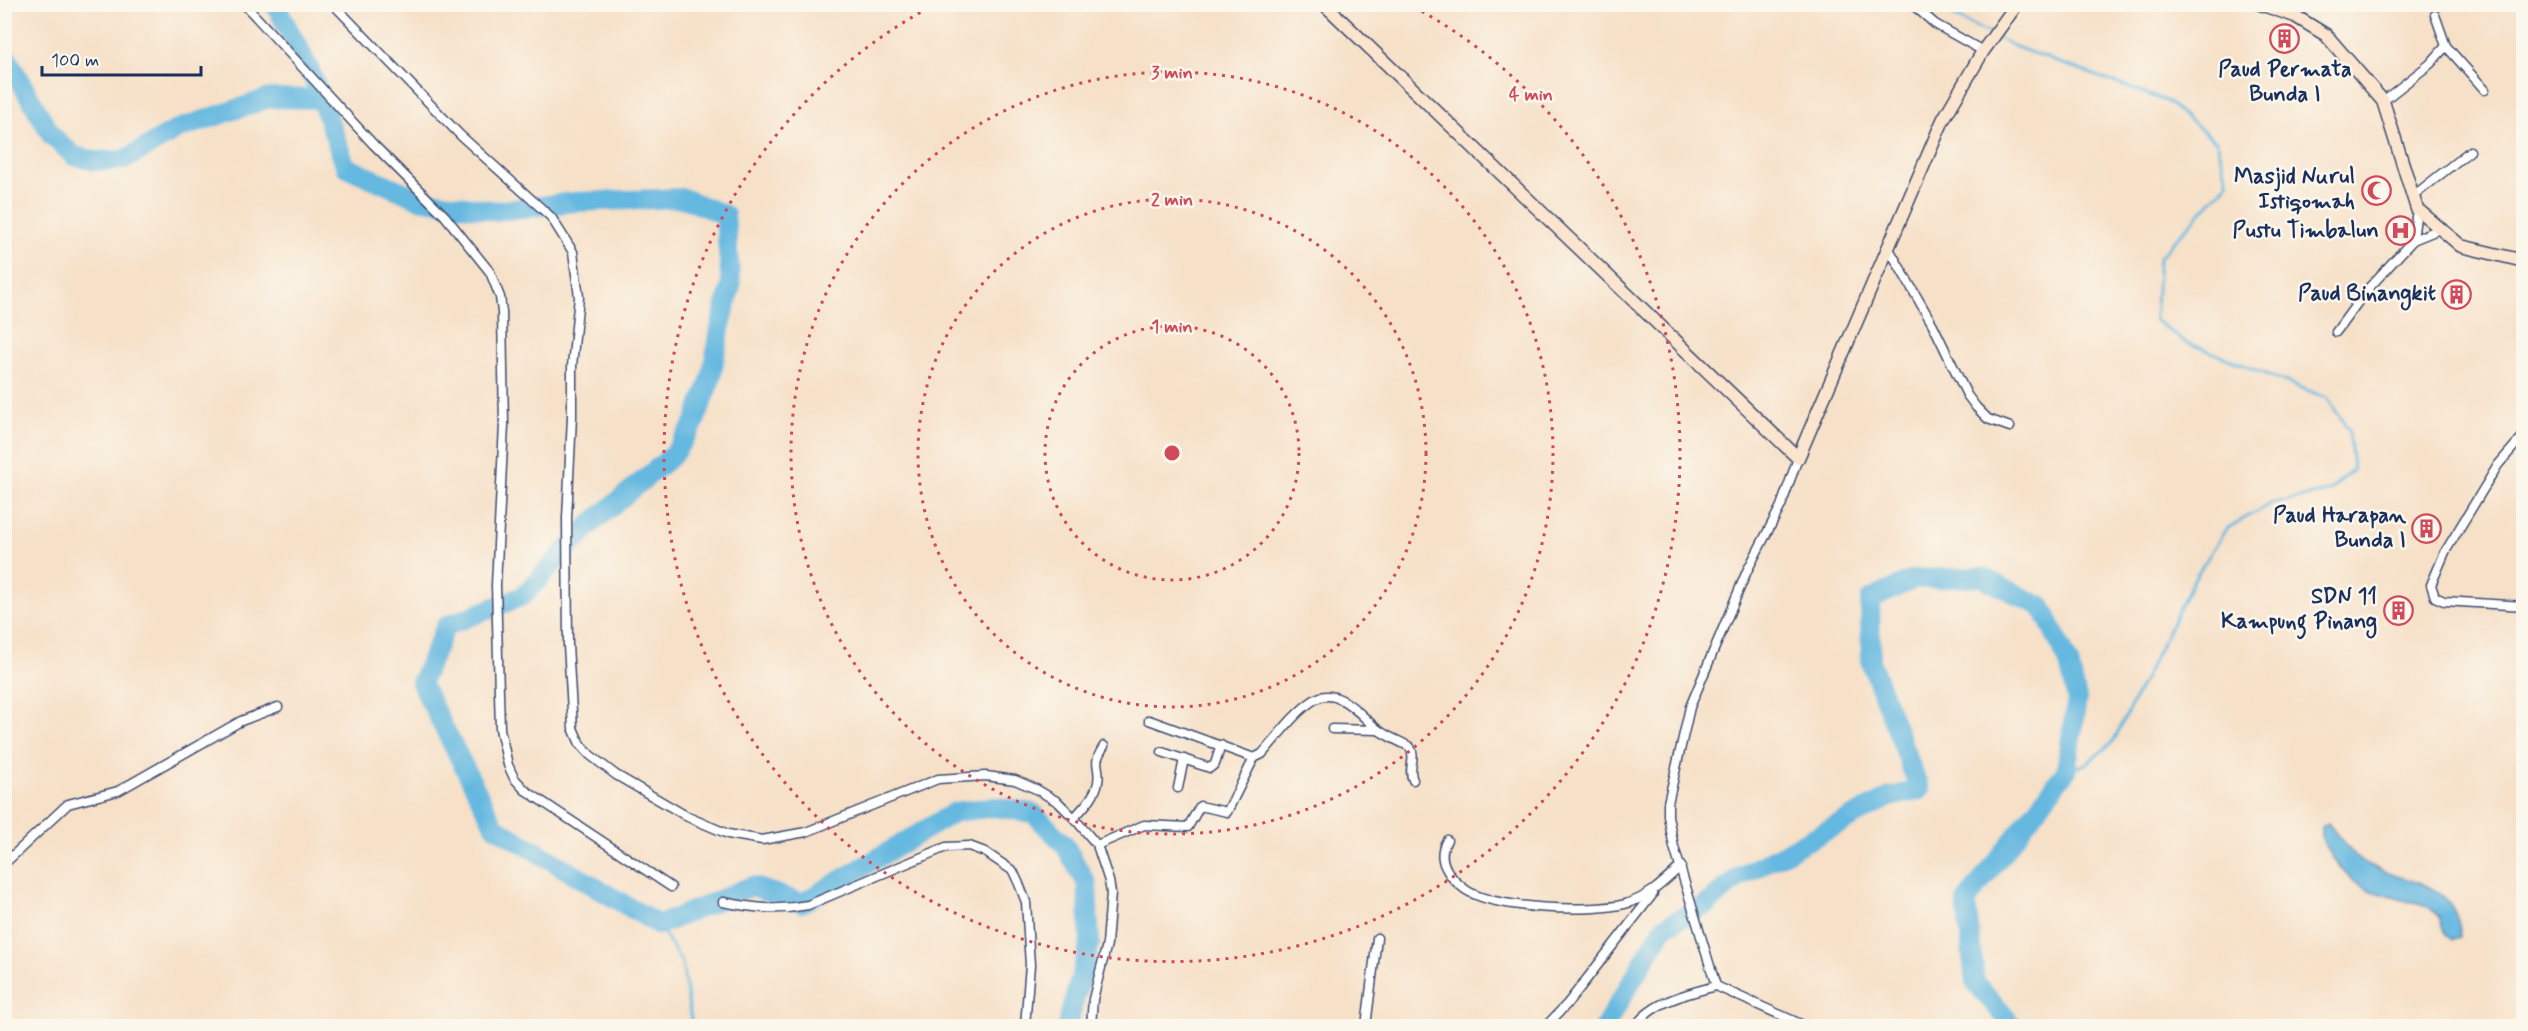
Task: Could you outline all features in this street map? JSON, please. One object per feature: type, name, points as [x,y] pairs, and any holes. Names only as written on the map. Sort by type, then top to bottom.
[{"type":"street","points":[[244,4],[373,144],[445,216],[490,272],[500,297],[502,312],[504,425],[496,585],[499,626],[500,729],[508,765],[514,778],[536,798],[671,887]]},
{"type":"street","points":[[333,4],[460,135],[551,217],[573,252],[579,297],[572,366],[567,576],[573,728],[580,744],[590,755],[626,782],[707,827],[744,838],[762,840],[806,832],[938,779],[986,776],[1015,780],[1036,789],[1076,816],[1097,845],[1112,893],[1107,944],[1093,999],[1091,1025]]},
{"type":"street","points":[[1324,4],[1798,458]]},
{"type":"street","points":[[1912,4],[1935,24],[1984,49]]},
{"type":"street","points":[[1716,986],[1670,827],[1668,803],[1689,707],[1747,571],[1781,506],[1798,458],[1943,120],[1984,49],[2017,4]]},
{"type":"street","points":[[2260,4],[2295,16],[2326,35],[2383,101],[2417,209],[2439,229],[2466,248],[2523,261]]},
{"type":"street","points":[[2435,15],[2446,46],[2485,90]]},
{"type":"street","points":[[2383,101],[2430,64],[2446,46]]},
{"type":"street","points":[[2412,197],[2469,150]]},
{"type":"street","points":[[2414,240],[2417,209]]},
{"type":"street","points":[[2336,332],[2366,291],[2414,240],[2439,229]]},
{"type":"street","points":[[1888,247],[1933,325],[1967,395],[1988,419],[2010,427]]},
{"type":"street","points":[[2523,435],[2499,465],[2445,552],[2431,585],[2435,597],[2444,601],[2523,606]]},
{"type":"street","points":[[1097,845],[1144,825],[1188,826],[1200,806],[1227,812],[1254,758],[1262,754],[1303,708],[1320,697],[1338,698],[1352,705],[1379,730],[1410,747],[1414,757],[1411,773],[1413,780]]},
{"type":"street","points":[[4,864],[68,804],[118,790],[241,721],[278,707]]},
{"type":"street","points":[[1149,720],[1254,758]]},
{"type":"street","points":[[1332,729],[1379,730]]},
{"type":"street","points":[[1162,752],[1208,768],[1212,767],[1221,745]]},
{"type":"street","points":[[1076,816],[1098,783],[1096,762],[1104,746]]},
{"type":"street","points":[[1178,788],[1184,759]]},
{"type":"street","points":[[1447,840],[1442,855],[1443,865],[1450,876],[1466,890],[1503,902],[1582,909],[1599,908],[1626,904],[1655,891]]},
{"type":"street","points":[[723,902],[772,910],[808,905],[946,847],[969,846],[977,849],[991,855],[1012,871],[1026,902],[1030,965],[1025,1026]]},
{"type":"street","points":[[1546,1026],[1568,1004],[1655,891],[1681,866]]},
{"type":"street","points":[[1366,1026],[1377,938]]},
{"type":"street","points":[[1636,1026],[1647,1013],[1691,992],[1716,986],[1805,1026]]},
{"type":"water","points":[[2328,823],[2347,847],[2364,862],[2430,887],[2441,895],[2451,905],[2461,938],[2452,940],[2445,934],[2439,917],[2428,907],[2368,890],[2354,882],[2334,860],[2322,839],[2322,827]]},
{"type":"waterway","points":[[275,4],[310,70],[346,167],[419,199],[496,211],[575,202],[683,198],[725,215],[731,285],[711,378],[694,424],[673,455],[593,522],[523,596],[446,626],[421,683],[495,827],[659,925],[752,886],[802,903],[955,812],[995,807],[1033,813],[1064,844],[1087,884],[1090,944],[1067,1026]]},
{"type":"waterway","points":[[1944,4],[1956,17],[1990,34]]},
{"type":"waterway","points":[[1996,37],[2013,46],[2166,101],[2217,142],[2228,183],[2159,258],[2155,320],[2183,341],[2327,398],[2349,430],[2353,470],[2327,492],[2270,504],[2226,529],[2193,581],[2113,742],[2086,764],[2066,771]]},
{"type":"waterway","points":[[4,53],[52,136],[74,156],[96,161],[124,160],[178,129],[269,98],[321,99]]},
{"type":"waterway","points":[[1605,1026],[1664,927],[1706,905],[1739,877],[1890,797],[1920,790],[1871,663],[1870,600],[1914,579],[1982,577],[2042,607],[2069,663],[2077,699],[2066,771],[1966,901],[1975,982],[2013,1026]]},
{"type":"waterway","points":[[659,925],[682,963],[692,1026]]},
{"type":"place","name":"Paud Permata Bunda I","points":[[2285,38]]},
{"type":"place","name":"Masjid Nurul Istiqomah","points":[[2376,190]]},
{"type":"place","name":"Pustu Timbalun","points":[[2400,231]]},
{"type":"place","name":"Paud Binangkit","points":[[2457,294]]},
{"type":"place","name":"Paud Harapan Bunda I","points":[[2427,529]]},
{"type":"place","name":"SDN 11 Kampung Pinang","points":[[2398,610]]}]
